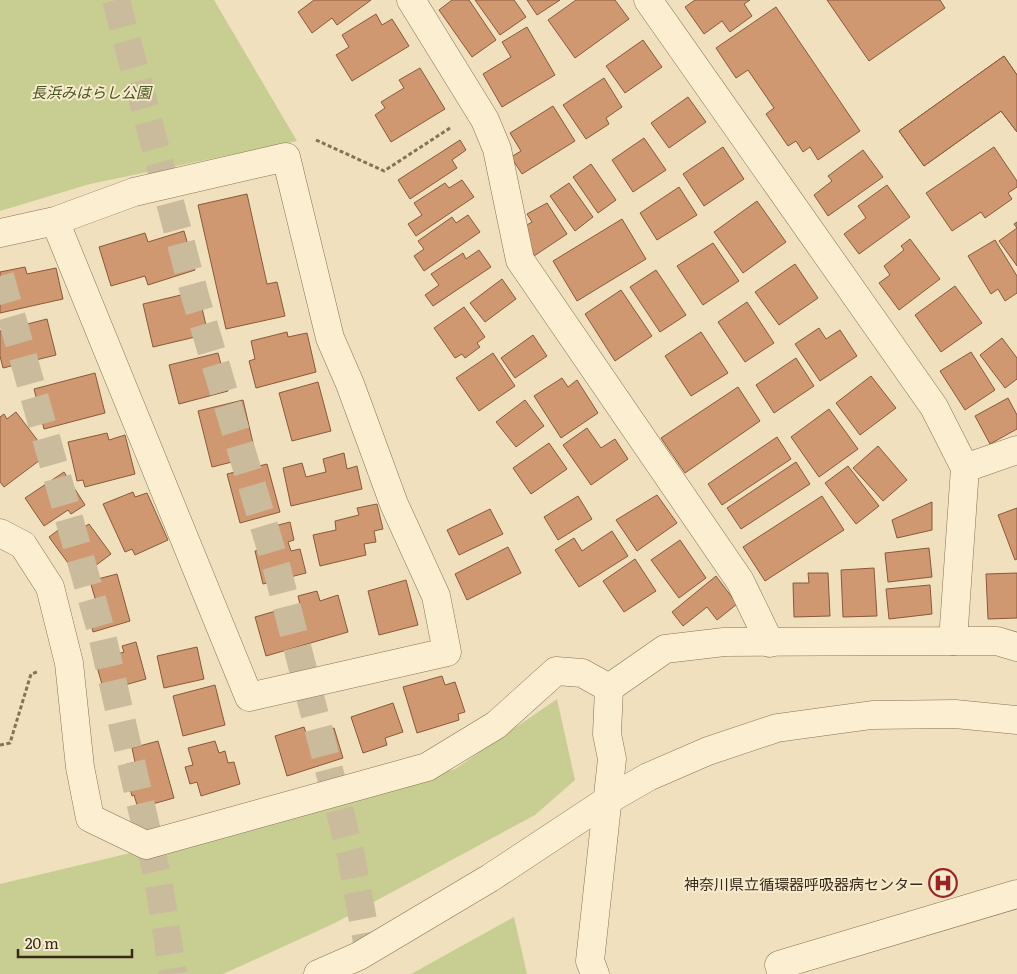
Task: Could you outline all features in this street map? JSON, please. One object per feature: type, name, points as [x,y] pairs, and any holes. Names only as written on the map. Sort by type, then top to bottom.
[{"type":"street","points":[[648,0],[934,407],[964,468],[953,640]]},
{"type":"street","points":[[413,1],[485,120],[497,149],[520,260],[740,581],[770,643]]},
{"type":"street","points":[[0,233],[55,221],[134,192],[286,157],[330,338],[350,384],[394,504],[436,596],[448,652],[248,697],[55,221]]},
{"type":"street","points":[[964,468],[1017,450]]},
{"type":"street","points":[[0,534],[23,545],[50,587],[69,663],[80,767],[90,818],[146,845],[427,767],[496,725],[556,671],[582,673],[609,688]]},
{"type":"street","points":[[609,688],[665,649],[724,642],[997,640],[1017,647]]},
{"type":"street","points":[[595,974],[590,961],[612,758],[607,734],[609,688]]},
{"type":"street","points":[[318,974],[359,956],[490,878],[608,800],[648,777],[708,751],[777,728],[872,715],[955,714],[1017,720]]},
{"type":"street","points":[[782,974],[779,966],[1017,894]]},
{"type":"path","points":[[315,140],[384,171],[478,109]]},
{"type":"path","points":[[0,745],[10,743],[31,674]]},
{"type":"green space","name":"長浜みはらし公園","points":[[0,0],[214,0],[297,141],[90,184],[0,211]]},
{"type":"green space","points":[[557,699],[575,780],[535,815],[335,923],[223,974],[0,974],[0,884],[143,850],[455,769]]},
{"type":"green space","points":[[514,917],[527,974],[411,974]]},
{"type":"building","points":[[314,0],[371,0],[337,25],[332,18],[312,33],[298,12]]},
{"type":"building","points":[[452,0],[469,0],[496,40],[472,57],[439,10]]},
{"type":"building","points":[[475,0],[514,0],[526,17],[500,35]]},
{"type":"building","points":[[527,0],[560,0],[537,15]]},
{"type":"building","points":[[576,0],[615,0],[629,19],[575,58],[548,20]]},
{"type":"building","points":[[695,0],[750,0],[744,4],[752,16],[730,32],[722,21],[704,34],[685,7]]},
{"type":"building","points":[[827,0],[940,0],[945,8],[869,61]]},
{"type":"building","points":[[776,7],[860,131],[818,160],[810,147],[803,152],[796,141],[788,146],[766,114],[774,108],[748,70],[736,78],[716,48]]},
{"type":"building","points":[[376,14],[382,25],[392,19],[409,46],[352,81],[336,55],[349,47],[342,35]]},
{"type":"building","points":[[527,27],[555,75],[502,107],[483,74],[511,57],[502,42]]},
{"type":"building","points":[[643,40],[662,67],[625,93],[606,66]]},
{"type":"building","points":[[1004,56],[1017,75],[1017,132],[1001,111],[924,166],[899,131]]},
{"type":"building","points":[[1004,56],[1017,75],[1017,132],[1001,111],[924,166],[899,131]]},
{"type":"building","points":[[420,68],[445,109],[391,142],[375,115],[385,108],[381,102],[404,88],[399,80]]},
{"type":"building","points":[[604,78],[622,107],[606,118],[609,124],[586,139],[563,105]]},
{"type":"building","points":[[688,97],[706,122],[669,148],[651,123]]},
{"type":"building","points":[[553,106],[575,141],[522,174],[511,157],[521,151],[510,133]]},
{"type":"building","points":[[644,138],[666,170],[633,192],[612,160]]},
{"type":"building","points":[[460,140],[466,150],[452,160],[457,168],[410,199],[398,180]]},
{"type":"building","points":[[723,147],[744,179],[704,206],[683,174]]},
{"type":"building","points":[[994,147],[1017,181],[1017,187],[1008,193],[1012,199],[985,218],[981,212],[952,231],[926,193]]},
{"type":"building","points":[[863,150],[883,177],[828,216],[814,195],[832,181],[828,176]]},
{"type":"building","points":[[591,164],[616,200],[598,213],[573,177]]},
{"type":"building","points":[[462,180],[474,197],[416,236],[408,224],[422,215],[414,203],[445,183],[449,188]]},
{"type":"building","points":[[569,183],[593,217],[575,231],[550,196]]},
{"type":"building","points":[[887,185],[910,217],[859,254],[844,234],[866,218],[858,206]]},
{"type":"building","points":[[679,187],[697,215],[657,240],[640,213]]},
{"type":"building","points":[[247,194],[267,284],[277,282],[285,316],[226,329],[198,205]]},
{"type":"building","points":[[757,201],[786,242],[743,273],[714,232]]},
{"type":"building","points":[[547,203],[567,234],[534,256],[522,228],[532,222],[527,214]]},
{"type":"building","points":[[468,215],[480,232],[424,271],[414,256],[424,249],[418,241],[452,217],[456,223]]},
{"type":"building","points":[[622,219],[646,259],[577,301],[553,261]]},
{"type":"building","points":[[1017,228],[1017,266],[999,241]]},
{"type":"building","points":[[184,231],[195,270],[148,285],[145,276],[111,286],[99,247],[145,233],[148,242]]},
{"type":"building","points":[[910,239],[940,279],[899,310],[879,283],[890,275],[884,266],[904,250],[901,246]]},
{"type":"building","points":[[995,240],[1017,276],[1017,293],[1005,301],[998,289],[991,294],[968,256]]},
{"type":"building","points":[[713,243],[739,281],[703,305],[677,266]]},
{"type":"building","points":[[479,250],[491,267],[433,306],[425,295],[439,285],[431,274],[463,253],[466,259]]},
{"type":"building","points":[[795,264],[818,298],[779,325],[755,292]]},
{"type":"building","points":[[25,267],[27,274],[56,268],[63,299],[0,313],[0,272]]},
{"type":"building","points":[[656,270],[686,315],[660,332],[630,287]]},
{"type":"building","points":[[502,279],[516,299],[485,322],[470,303]]},
{"type":"building","points":[[955,286],[982,323],[941,352],[915,315]]},
{"type":"building","points":[[621,290],[652,336],[615,361],[585,314]]},
{"type":"building","points":[[198,291],[208,334],[153,347],[143,304]]},
{"type":"building","points":[[747,302],[774,343],[745,362],[718,322]]},
{"type":"building","points":[[464,307],[485,337],[477,343],[480,347],[465,358],[462,354],[455,358],[434,328]]},
{"type":"building","points":[[47,319],[56,355],[3,368],[0,356],[0,331]]},
{"type":"building","points":[[819,328],[826,339],[840,330],[857,356],[820,381],[795,344]]},
{"type":"building","points":[[287,332],[288,337],[307,333],[316,372],[256,388],[249,361],[255,359],[251,341]]},
{"type":"building","points":[[701,332],[728,373],[691,396],[665,356]]},
{"type":"building","points":[[533,335],[547,356],[515,378],[501,358]]},
{"type":"building","points":[[1002,338],[1017,358],[1017,379],[1005,388],[980,355]]},
{"type":"building","points":[[971,352],[995,390],[965,410],[940,371]]},
{"type":"building","points":[[218,353],[228,391],[179,404],[169,365]]},
{"type":"building","points":[[493,353],[515,386],[479,411],[456,378]]},
{"type":"building","points":[[796,358],[814,386],[774,413],[756,385]]},
{"type":"building","points":[[95,373],[105,413],[44,429],[34,389]]},
{"type":"building","points":[[871,376],[896,408],[860,435],[836,403]]},
{"type":"building","points":[[562,378],[568,387],[577,380],[598,413],[561,438],[534,396]]},
{"type":"building","points":[[318,382],[331,431],[292,441],[279,393]]},
{"type":"building","points":[[738,387],[760,421],[685,473],[661,438]]},
{"type":"building","points":[[1008,398],[1017,415],[1017,429],[990,444],[975,416]]},
{"type":"building","points":[[243,400],[256,456],[212,467],[198,411]]},
{"type":"building","points":[[525,400],[544,426],[516,447],[496,422]]},
{"type":"building","points":[[829,409],[858,449],[819,477],[791,437]]},
{"type":"building","points":[[16,412],[48,454],[4,487],[0,482],[0,417],[4,414],[7,419]]},
{"type":"building","points":[[587,428],[601,448],[615,439],[628,459],[591,485],[563,445]]},
{"type":"building","points":[[107,433],[109,440],[125,435],[135,474],[85,487],[83,480],[77,481],[68,442]]},
{"type":"building","points":[[777,437],[791,459],[722,505],[708,484]]},
{"type":"building","points":[[549,443],[567,469],[531,494],[513,468]]},
{"type":"building","points":[[878,446],[907,480],[883,501],[853,468]]},
{"type":"building","points":[[344,453],[347,469],[357,466],[362,489],[291,506],[283,468],[302,463],[306,477],[326,472],[323,459]]},
{"type":"building","points":[[796,462],[810,484],[741,529],[727,508]]},
{"type":"building","points":[[267,464],[280,512],[240,523],[227,474]]},
{"type":"building","points":[[848,466],[879,506],[856,524],[825,483]]},
{"type":"building","points":[[64,472],[85,505],[71,514],[68,510],[44,526],[25,498]]},
{"type":"building","points":[[133,492],[135,497],[147,493],[168,540],[135,555],[132,549],[125,552],[103,504]]},
{"type":"building","points":[[657,495],[677,523],[637,551],[616,520]]},
{"type":"building","points":[[578,496],[592,519],[558,540],[544,517]]},
{"type":"building","points":[[822,496],[844,530],[765,581],[743,547]]},
{"type":"building","points":[[932,502],[932,530],[897,538],[892,520]]},
{"type":"building","points":[[377,504],[383,529],[374,531],[376,542],[364,544],[366,555],[320,566],[313,535],[336,530],[335,521],[359,515],[357,508]]},
{"type":"building","points":[[1017,508],[1017,559],[1015,560],[998,515]]},
{"type":"building","points":[[490,509],[503,534],[459,555],[447,530]]},
{"type":"building","points":[[73,519],[81,529],[89,524],[111,554],[79,578],[49,537]]},
{"type":"building","points":[[290,522],[294,540],[288,542],[291,551],[300,549],[306,573],[263,584],[255,551],[260,550],[255,531]]},
{"type":"building","points":[[612,531],[628,556],[579,587],[555,550],[574,538],[582,551]]},
{"type":"building","points":[[680,540],[706,578],[679,598],[651,560]]},
{"type":"building","points":[[508,547],[521,573],[467,600],[455,574]]},
{"type":"building","points":[[929,548],[932,577],[888,582],[885,553]]},
{"type":"building","points":[[635,559],[656,591],[624,612],[603,581]]},
{"type":"building","points":[[874,568],[877,616],[843,617],[841,570]]},
{"type":"building","points":[[808,573],[828,573],[830,616],[794,617],[793,583],[809,583]]},
{"type":"building","points":[[1017,573],[1017,618],[988,619],[986,574]]},
{"type":"building","points":[[117,574],[130,621],[93,632],[87,608],[97,605],[90,581]]},
{"type":"building","points":[[716,576],[737,604],[717,620],[707,607],[683,626],[672,612]]},
{"type":"building","points":[[406,580],[418,625],[379,635],[368,591]]},
{"type":"building","points":[[930,585],[932,614],[889,619],[886,589]]},
{"type":"building","points":[[317,591],[320,601],[338,595],[348,632],[266,656],[255,617],[300,604],[298,596]]},
{"type":"building","points":[[136,642],[146,679],[104,691],[95,660],[124,652],[122,646]]},
{"type":"building","points":[[197,647],[204,679],[164,688],[157,656]]},
{"type":"building","points":[[442,676],[445,685],[455,682],[465,712],[458,714],[459,720],[417,733],[403,687]]},
{"type":"building","points":[[215,685],[225,725],[183,736],[173,696]]},
{"type":"building","points":[[393,703],[403,732],[385,738],[387,745],[363,753],[351,717]]},
{"type":"building","points":[[304,727],[307,736],[334,728],[343,758],[287,776],[275,736]]},
{"type":"building","points":[[158,741],[174,798],[138,808],[134,795],[132,796],[124,765],[135,762],[132,748]]},
{"type":"building","points":[[215,741],[219,753],[225,751],[228,763],[234,762],[240,784],[201,796],[197,782],[190,784],[185,767],[193,765],[188,748]]},
{"type":"tunnel","points":[[116,0],[195,296],[277,569],[350,851],[373,974]]},
{"type":"tunnel","points":[[0,276],[101,631],[159,884],[173,974]]},
{"type":"place","name":"神奈川県立循環器呼吸器病センター","points":[[943,883]]}]
